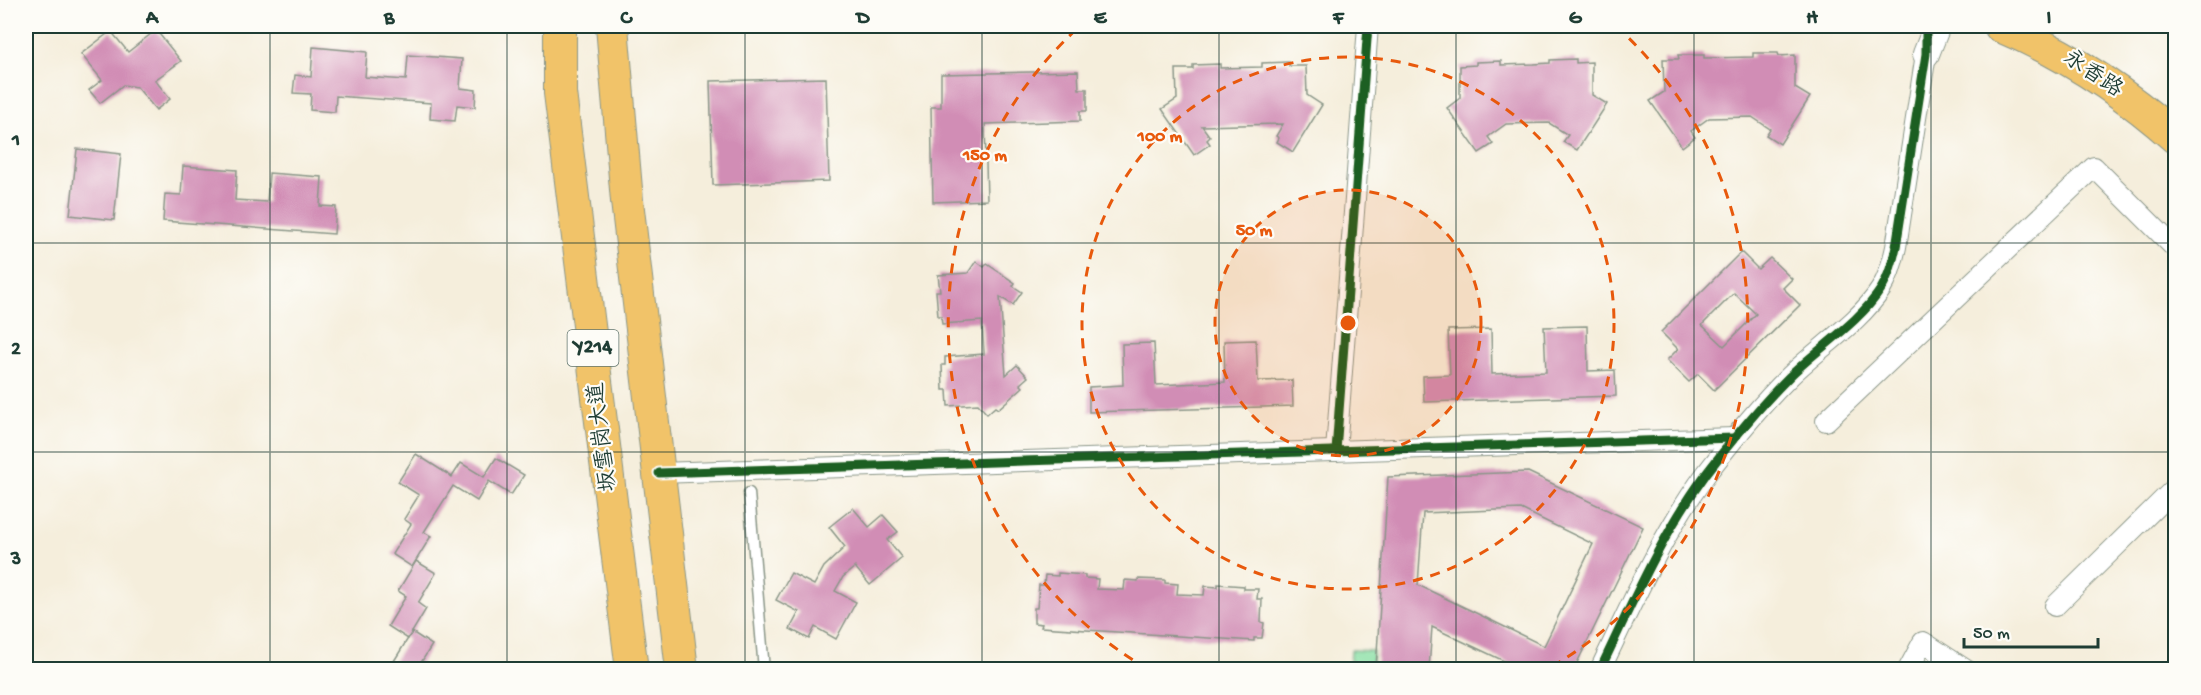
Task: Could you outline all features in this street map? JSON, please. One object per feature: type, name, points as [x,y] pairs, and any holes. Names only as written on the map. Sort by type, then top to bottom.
[{"type":"main road","name":"坂雪岗大道","points":[[560,26],[560,93],[633,669]]},
{"type":"main road","name":"Y214","points":[[612,26],[627,201],[682,669]]},
{"type":"main road","name":"永香路","points":[[2000,26],[2053,50],[2083,67],[2175,138]]},
{"type":"main road","name":"永香路","points":[[2047,26],[2125,71],[2175,111]]},
{"type":"street","points":[[1336,451],[1368,26]]},
{"type":"street","points":[[1600,669],[1659,547],[1706,475],[1734,438],[1788,378],[1869,306],[1882,288],[1891,268],[1896,247],[1926,54],[1926,26]]},
{"type":"street","points":[[1926,54],[1937,26]]},
{"type":"street","points":[[1826,421],[2094,167],[2175,249]]},
{"type":"street","points":[[659,472],[1734,438]]},
{"type":"street","points":[[2055,606],[2175,487]]},
{"type":"street","points":[[1908,669],[1923,642],[1966,669]]},
{"type":"lane","points":[[749,493],[764,669]]},
{"type":"green space","points":[[1351,650],[1373,651],[1371,669],[1350,669]]},
{"type":"building","points":[[156,30],[181,61],[155,80],[170,99],[156,110],[137,87],[123,85],[100,103],[89,90],[102,80],[81,54],[111,31],[128,52]]},
{"type":"building","points":[[313,47],[367,52],[365,77],[406,80],[408,55],[462,59],[460,88],[476,90],[475,107],[457,105],[455,121],[430,119],[431,103],[336,96],[335,112],[310,110],[311,94],[293,93],[295,75],[311,77]]},
{"type":"building","points":[[1753,53],[1795,55],[1795,88],[1810,97],[1780,144],[1766,135],[1770,129],[1752,117],[1709,118],[1691,131],[1695,137],[1682,147],[1650,101],[1664,92],[1663,59],[1679,59],[1678,55],[1704,55],[1704,58],[1753,57]]},
{"type":"building","points":[[1576,59],[1576,63],[1592,62],[1592,95],[1607,104],[1577,150],[1563,142],[1568,135],[1549,123],[1506,124],[1488,137],[1493,144],[1479,153],[1447,108],[1460,98],[1460,66],[1476,65],[1476,62],[1501,61],[1501,65],[1550,63],[1550,60]]},
{"type":"building","points":[[1289,62],[1289,66],[1306,66],[1307,95],[1322,105],[1293,152],[1277,142],[1279,138],[1276,136],[1283,124],[1202,126],[1210,137],[1207,140],[1210,144],[1194,155],[1162,109],[1177,99],[1176,69],[1193,69],[1193,65],[1220,64],[1220,68],[1262,67],[1262,63]]},
{"type":"building","points":[[1078,71],[1079,89],[1087,89],[1087,111],[1080,111],[1080,121],[985,124],[987,200],[933,202],[931,107],[941,107],[941,74]]},
{"type":"building","points":[[826,78],[829,181],[713,185],[710,81]]},
{"type":"building","points":[[77,149],[121,154],[114,220],[70,215]]},
{"type":"building","points":[[183,166],[237,170],[235,200],[267,202],[269,173],[322,177],[320,206],[336,207],[334,234],[163,221],[165,194],[181,195]]},
{"type":"building","points":[[1741,252],[1758,269],[1770,258],[1792,279],[1783,288],[1800,305],[1714,390],[1698,374],[1689,382],[1667,360],[1678,349],[1661,332]],"holes":[[[1734,293],[1756,314],[1724,346],[1702,325]]]},
{"type":"building","points":[[976,261],[984,267],[987,264],[1015,283],[1013,286],[1022,292],[1013,305],[1000,297],[1006,375],[1017,365],[1028,377],[1020,384],[1023,387],[998,409],[995,407],[987,414],[978,404],[948,406],[947,390],[943,390],[942,365],[945,365],[945,357],[984,354],[982,321],[942,324],[941,316],[938,316],[936,291],[940,291],[938,275],[968,273]]},
{"type":"building","points":[[1587,326],[1588,371],[1615,370],[1616,396],[1424,402],[1423,376],[1450,375],[1448,330],[1491,329],[1492,374],[1546,372],[1544,327]]},
{"type":"building","points":[[1256,340],[1258,381],[1292,380],[1293,406],[1089,412],[1089,387],[1123,385],[1122,344],[1154,343],[1156,385],[1225,382],[1224,341]]},
{"type":"building","points":[[416,454],[452,477],[461,463],[484,477],[496,458],[524,475],[511,495],[489,481],[477,501],[453,486],[424,532],[431,536],[412,567],[392,554],[411,524],[404,519],[419,495],[398,482]]},
{"type":"building","points":[[1528,472],[1643,527],[1574,669],[1521,669],[1432,627],[1429,669],[1376,669],[1388,477]],"holes":[[[1521,509],[1593,544],[1544,646],[1418,585],[1423,513]]]},
{"type":"building","points":[[853,508],[869,527],[883,515],[898,532],[887,540],[902,558],[870,585],[855,567],[843,577],[835,591],[856,602],[836,639],[815,627],[809,639],[790,629],[799,612],[776,600],[791,573],[814,585],[824,567],[845,547],[829,527]]},
{"type":"building","points":[[416,561],[436,573],[418,603],[426,609],[408,639],[388,626],[406,596],[398,591]]},
{"type":"building","points":[[1058,573],[1085,575],[1085,578],[1098,579],[1097,589],[1124,590],[1125,580],[1138,581],[1138,579],[1165,580],[1165,583],[1178,584],[1177,594],[1204,595],[1205,586],[1218,587],[1218,584],[1258,589],[1257,599],[1262,599],[1261,622],[1264,623],[1262,638],[1254,638],[1254,641],[1041,627],[1042,624],[1034,623],[1034,608],[1037,608],[1039,585],[1044,585],[1045,575],[1058,576]]},
{"type":"building","points":[[412,632],[432,645],[417,669],[409,669],[394,661]]},
{"type":"cycle path","points":[[1336,451],[1368,26]]},
{"type":"cycle path","points":[[1600,670],[1662,545],[1706,474],[1778,388],[1862,313],[1884,284],[1896,247],[1926,54],[1926,26]]},
{"type":"cycle path","points":[[659,473],[1734,438]]}]
